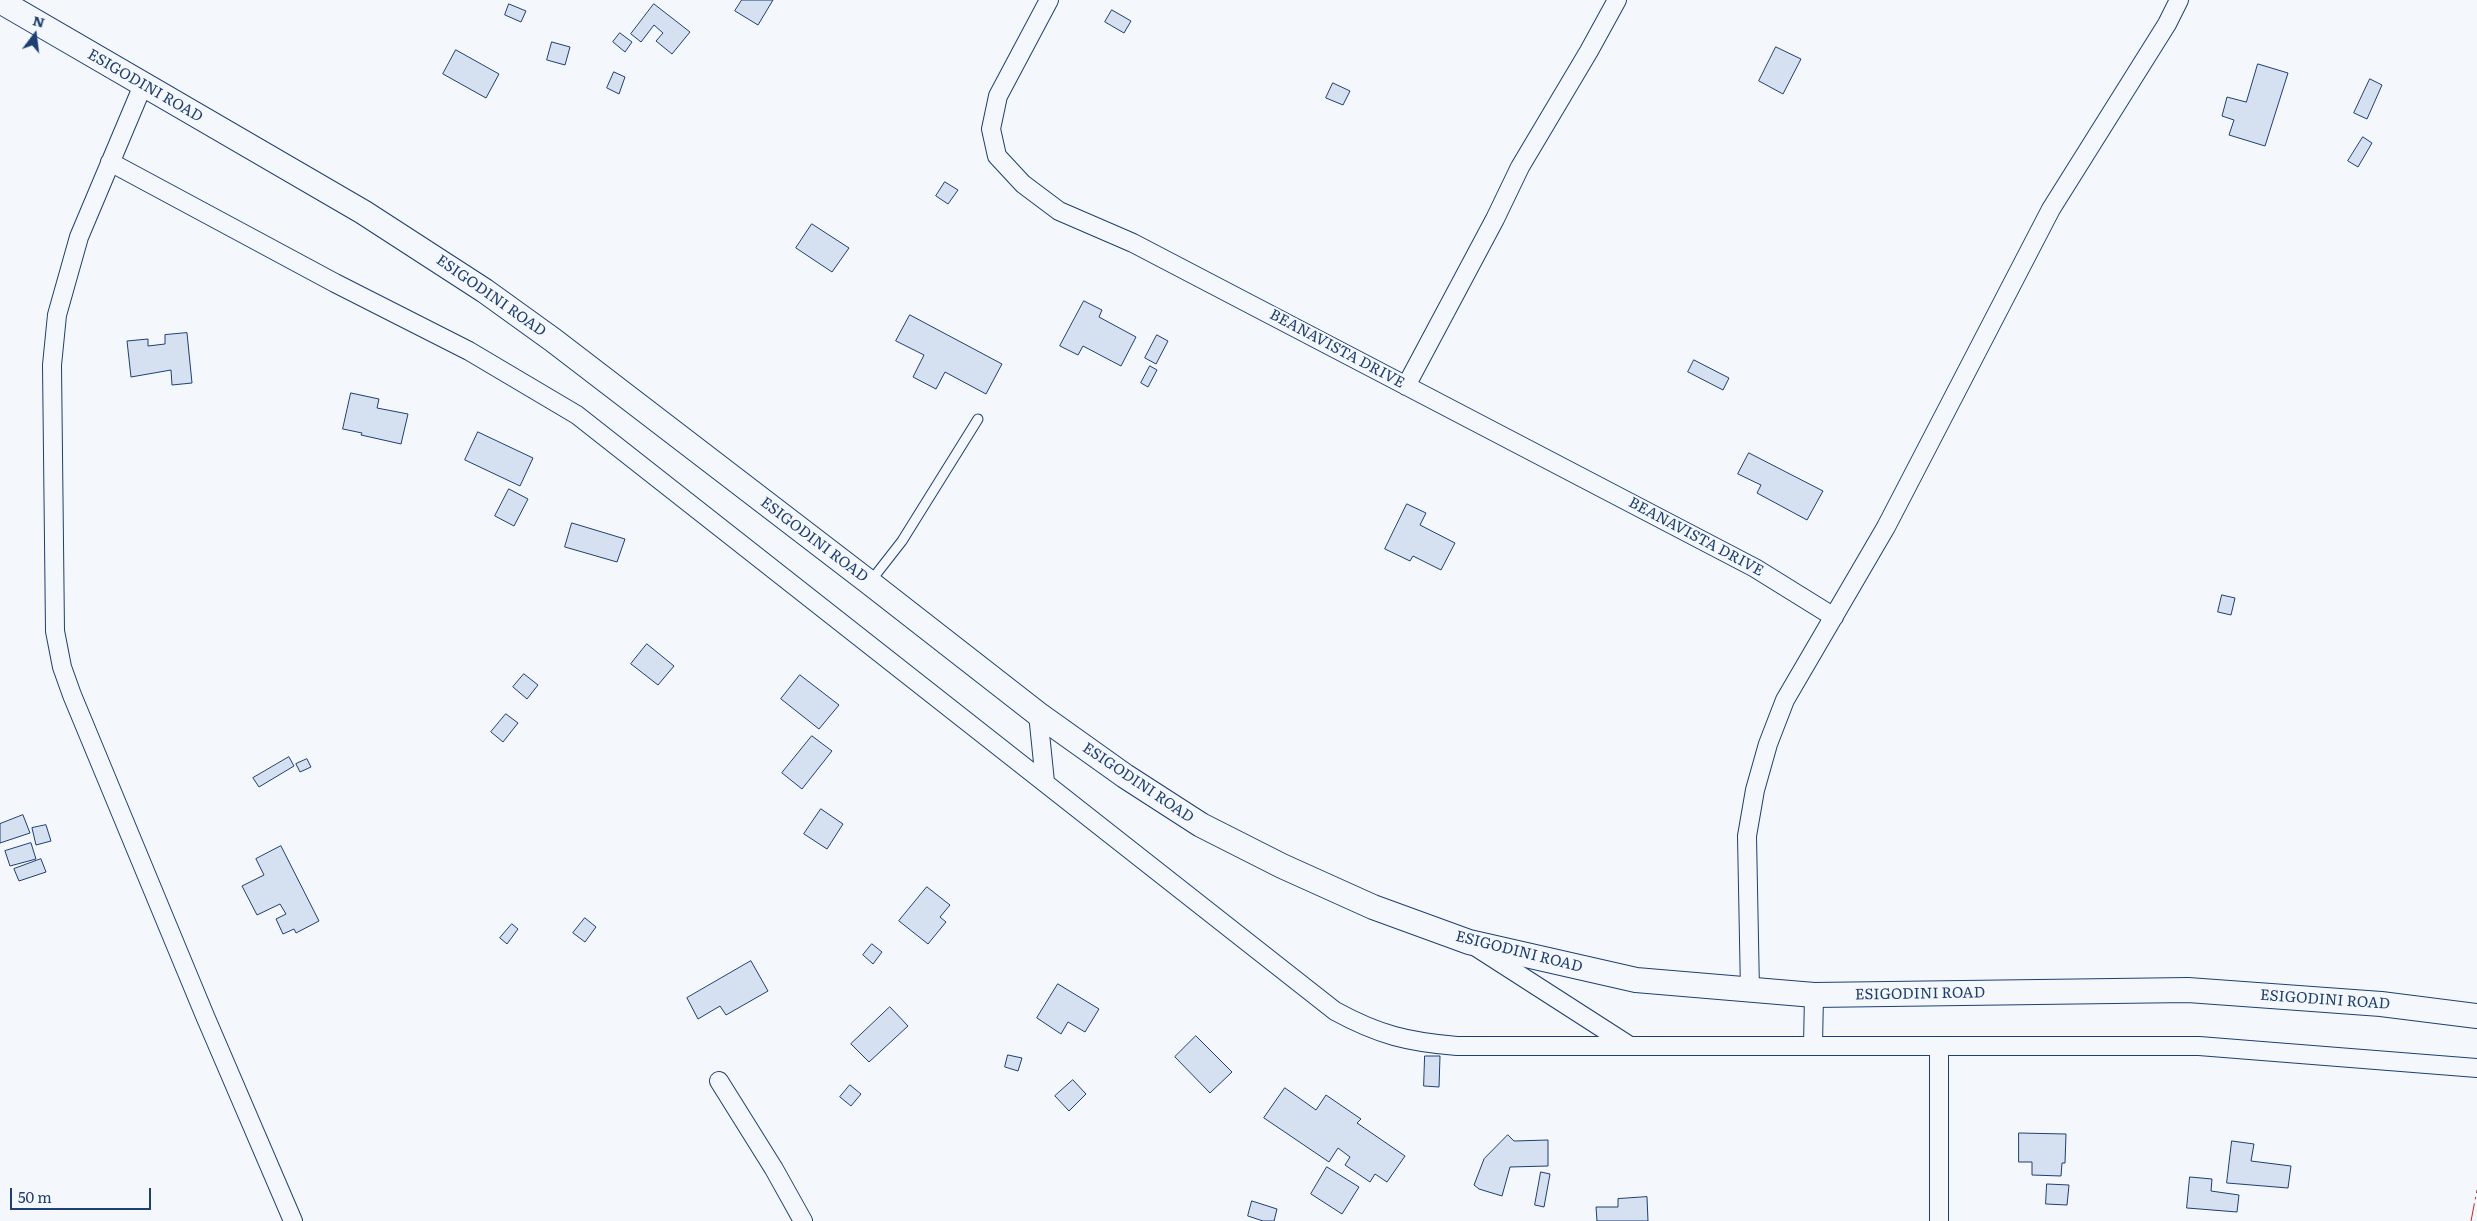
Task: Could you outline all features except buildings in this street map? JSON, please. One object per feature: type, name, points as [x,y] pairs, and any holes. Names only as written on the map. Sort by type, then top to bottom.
[{"type":"main road","name":"ESIGODINI ROAD","points":[[0,1],[143,86],[363,212],[485,291],[553,340],[1038,714],[1124,776],[1201,825],[1282,866],[1365,904],[1469,942],[1636,980],[1814,995],[2188,990],[2381,1004],[2477,1016]]},
{"type":"street","name":"BEANAVISTA DRIVE","points":[[1049,0],[998,96],[991,129],[997,156],[1023,184],[1059,211],[1133,243],[1755,568],[1834,618]]},
{"type":"street","points":[[1406,386],[1495,220],[1520,167],[1617,0]]},
{"type":"street","points":[[1750,991],[1747,836],[1768,744],[1785,700],[1890,518],[2051,209],[2179,0]]},
{"type":"street","points":[[143,86],[79,237],[57,315],[52,365],[55,631],[62,667],[72,695],[204,1016],[293,1221]]},
{"type":"street","points":[[110,162],[335,283],[469,351],[577,414],[1335,1011],[1367,1028],[1396,1038],[1457,1046],[1813,1045],[1938,1048],[2199,1046],[2477,1068]]},
{"type":"street","points":[[1038,714],[1045,782]]},
{"type":"street","points":[[1469,942],[1630,1046]]},
{"type":"street","points":[[1813,1045],[1814,995]]},
{"type":"street","points":[[1938,1048],[1939,1221]]},
{"type":"street","points":[[719,1081],[774,1169],[803,1221]]},
{"type":"lane","points":[[870,583],[902,541],[978,419]]},
{"type":"power","points":[[2471,1221],[2477,1190]]}]
